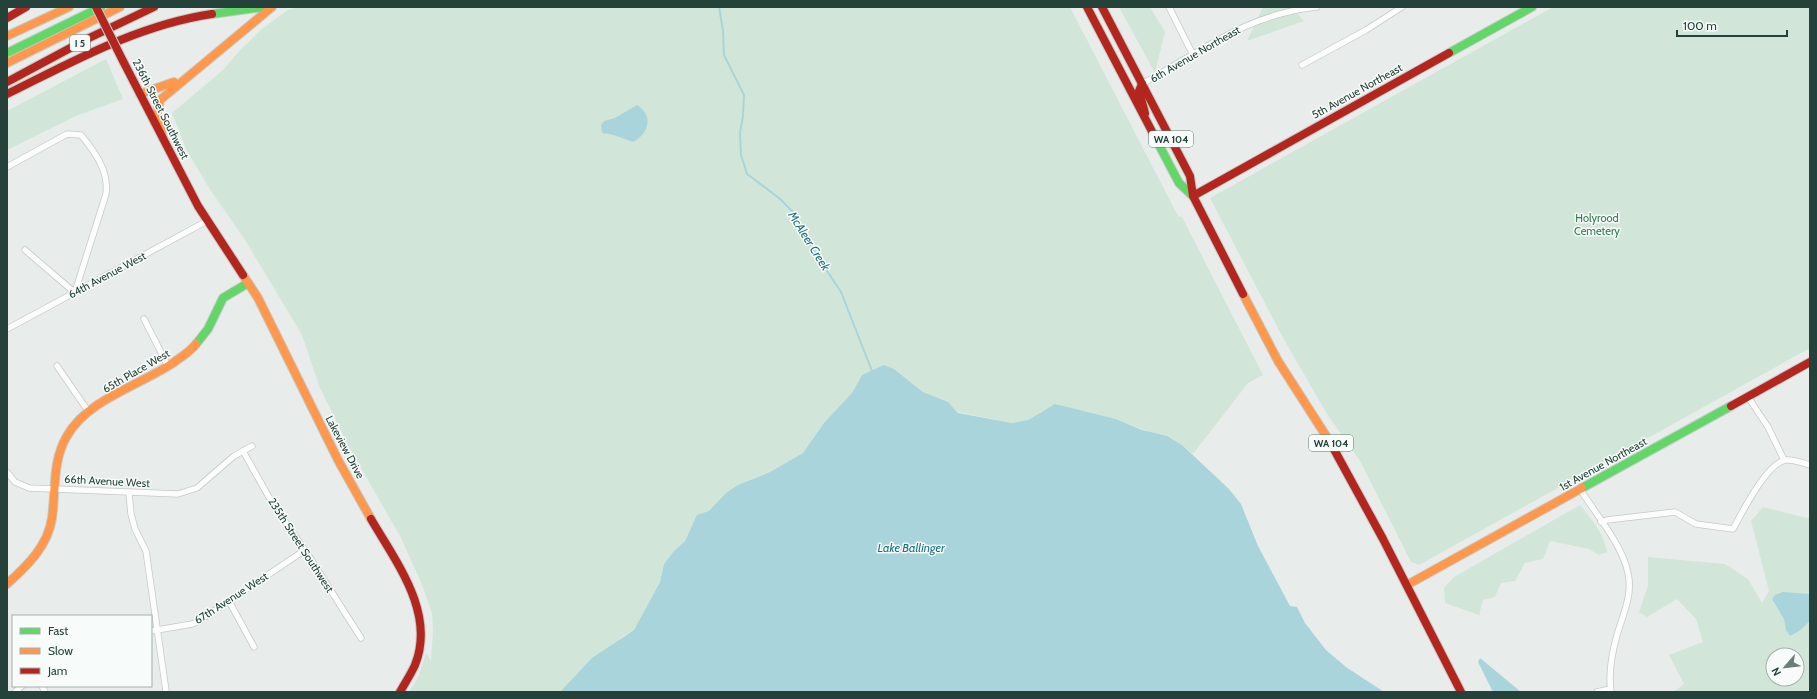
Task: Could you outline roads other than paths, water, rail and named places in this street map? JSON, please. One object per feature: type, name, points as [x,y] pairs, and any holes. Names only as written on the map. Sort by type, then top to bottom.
[{"type":"main road","points":[[7,18],[26,7]]},
{"type":"main road","points":[[7,36],[69,7]]},
{"type":"main road","name":"236th Street Southwest","points":[[96,7],[207,221]]},
{"type":"main road","points":[[7,53],[101,7]]},
{"type":"main road","points":[[7,63],[120,7]]},
{"type":"main road","name":"I 5","points":[[7,82],[87,39],[154,7]]},
{"type":"main road","points":[[7,94],[146,30],[183,19],[264,7]]},
{"type":"main road","points":[[163,138],[157,117],[158,104],[165,94],[182,79],[208,61],[272,7]]},
{"type":"main road","name":"WA 104","points":[[1087,7],[1179,183],[1193,196]]},
{"type":"main road","name":"WA 104","points":[[1102,7],[1190,176],[1193,196],[1262,332],[1278,362],[1335,449],[1407,585],[1461,692]]},
{"type":"main road","name":"5th Avenue Northeast","points":[[1193,196],[1532,7]]},
{"type":"main road","points":[[1122,74],[1136,84],[1142,84],[1139,91],[1143,101],[1146,121]]},
{"type":"main road","points":[[140,94],[182,79]]},
{"type":"main road","name":"Lakeview Drive","points":[[207,221],[258,298],[338,460],[412,591],[419,617],[420,639],[415,664],[400,692]]},
{"type":"main road","name":"65th Place West","points":[[55,489],[57,458],[67,435],[88,411],[168,366],[192,350],[208,329],[223,298],[248,283]]},
{"type":"main road","name":"1st Avenue Northeast","points":[[1407,585],[1810,362]]},
{"type":"main road","name":"66th Avenue West","points":[[7,584],[30,564],[43,544],[52,520],[55,489]]},
{"type":"street","points":[[1169,7],[1193,55]]},
{"type":"street","name":"6th Avenue Northeast","points":[[1142,84],[1235,29],[1266,17],[1294,9],[1317,7]]},
{"type":"street","points":[[1302,65],[1366,30],[1402,7]]},
{"type":"street","points":[[7,167],[67,134],[81,135],[92,149],[107,182],[97,224],[74,292],[25,250]]},
{"type":"street","name":"64th Avenue West","points":[[7,329],[207,221]]},
{"type":"street","points":[[144,319],[168,366]]},
{"type":"street","points":[[57,366],[88,411]]},
{"type":"street","points":[[1748,397],[1768,427],[1784,460]]},
{"type":"street","name":"66th Avenue West","points":[[55,489],[178,494],[192,491],[207,482],[226,462],[252,446]]},
{"type":"street","name":"235th Street Southwest","points":[[243,451],[274,506],[305,550],[361,638]]},
{"type":"street","points":[[1601,522],[1675,512],[1696,524],[1733,528],[1771,468],[1784,460],[1794,460],[1810,465]]},
{"type":"street","points":[[7,472],[15,482],[29,488],[55,489]]},
{"type":"street","points":[[1580,489],[1623,557],[1630,584],[1628,599],[1611,663],[1611,690],[1597,692]]},
{"type":"street","points":[[129,493],[131,514],[135,529],[146,551],[154,631],[166,691]]},
{"type":"street","name":"67th Avenue West","points":[[154,631],[192,624],[305,550]]},
{"type":"street","points":[[229,601],[254,648]]},
{"type":"water","points":[[637,105],[646,114],[647,119],[646,129],[638,139],[633,142],[614,135],[602,133],[601,125],[604,121],[615,118]]},
{"type":"water","name":"Lake Ballinger","points":[[884,365],[894,369],[923,392],[948,402],[958,413],[1012,423],[1028,420],[1055,404],[1116,419],[1142,430],[1167,436],[1182,445],[1229,489],[1241,504],[1258,546],[1290,606],[1297,607],[1305,623],[1326,650],[1346,667],[1384,692],[560,692],[592,658],[634,630],[660,582],[664,564],[674,551],[685,541],[697,515],[709,511],[726,493],[738,485],[770,472],[803,453],[824,423],[852,393],[862,375]]},
{"type":"water","points":[[1783,592],[1810,594],[1810,621],[1799,631],[1790,636],[1786,630],[1784,619],[1772,599],[1775,595]]},
{"type":"water","points":[[1480,658],[1521,692],[1493,692],[1478,662]]},
{"type":"waterway","name":"McAleer Creek","points":[[719,7],[723,31],[724,55],[744,95],[743,116],[740,133],[741,155],[747,174],[779,198],[794,213],[814,251],[841,292],[872,371]]},
{"type":"park label","name":"Holyrood Cemetery","points":[[1597,224]]}]
